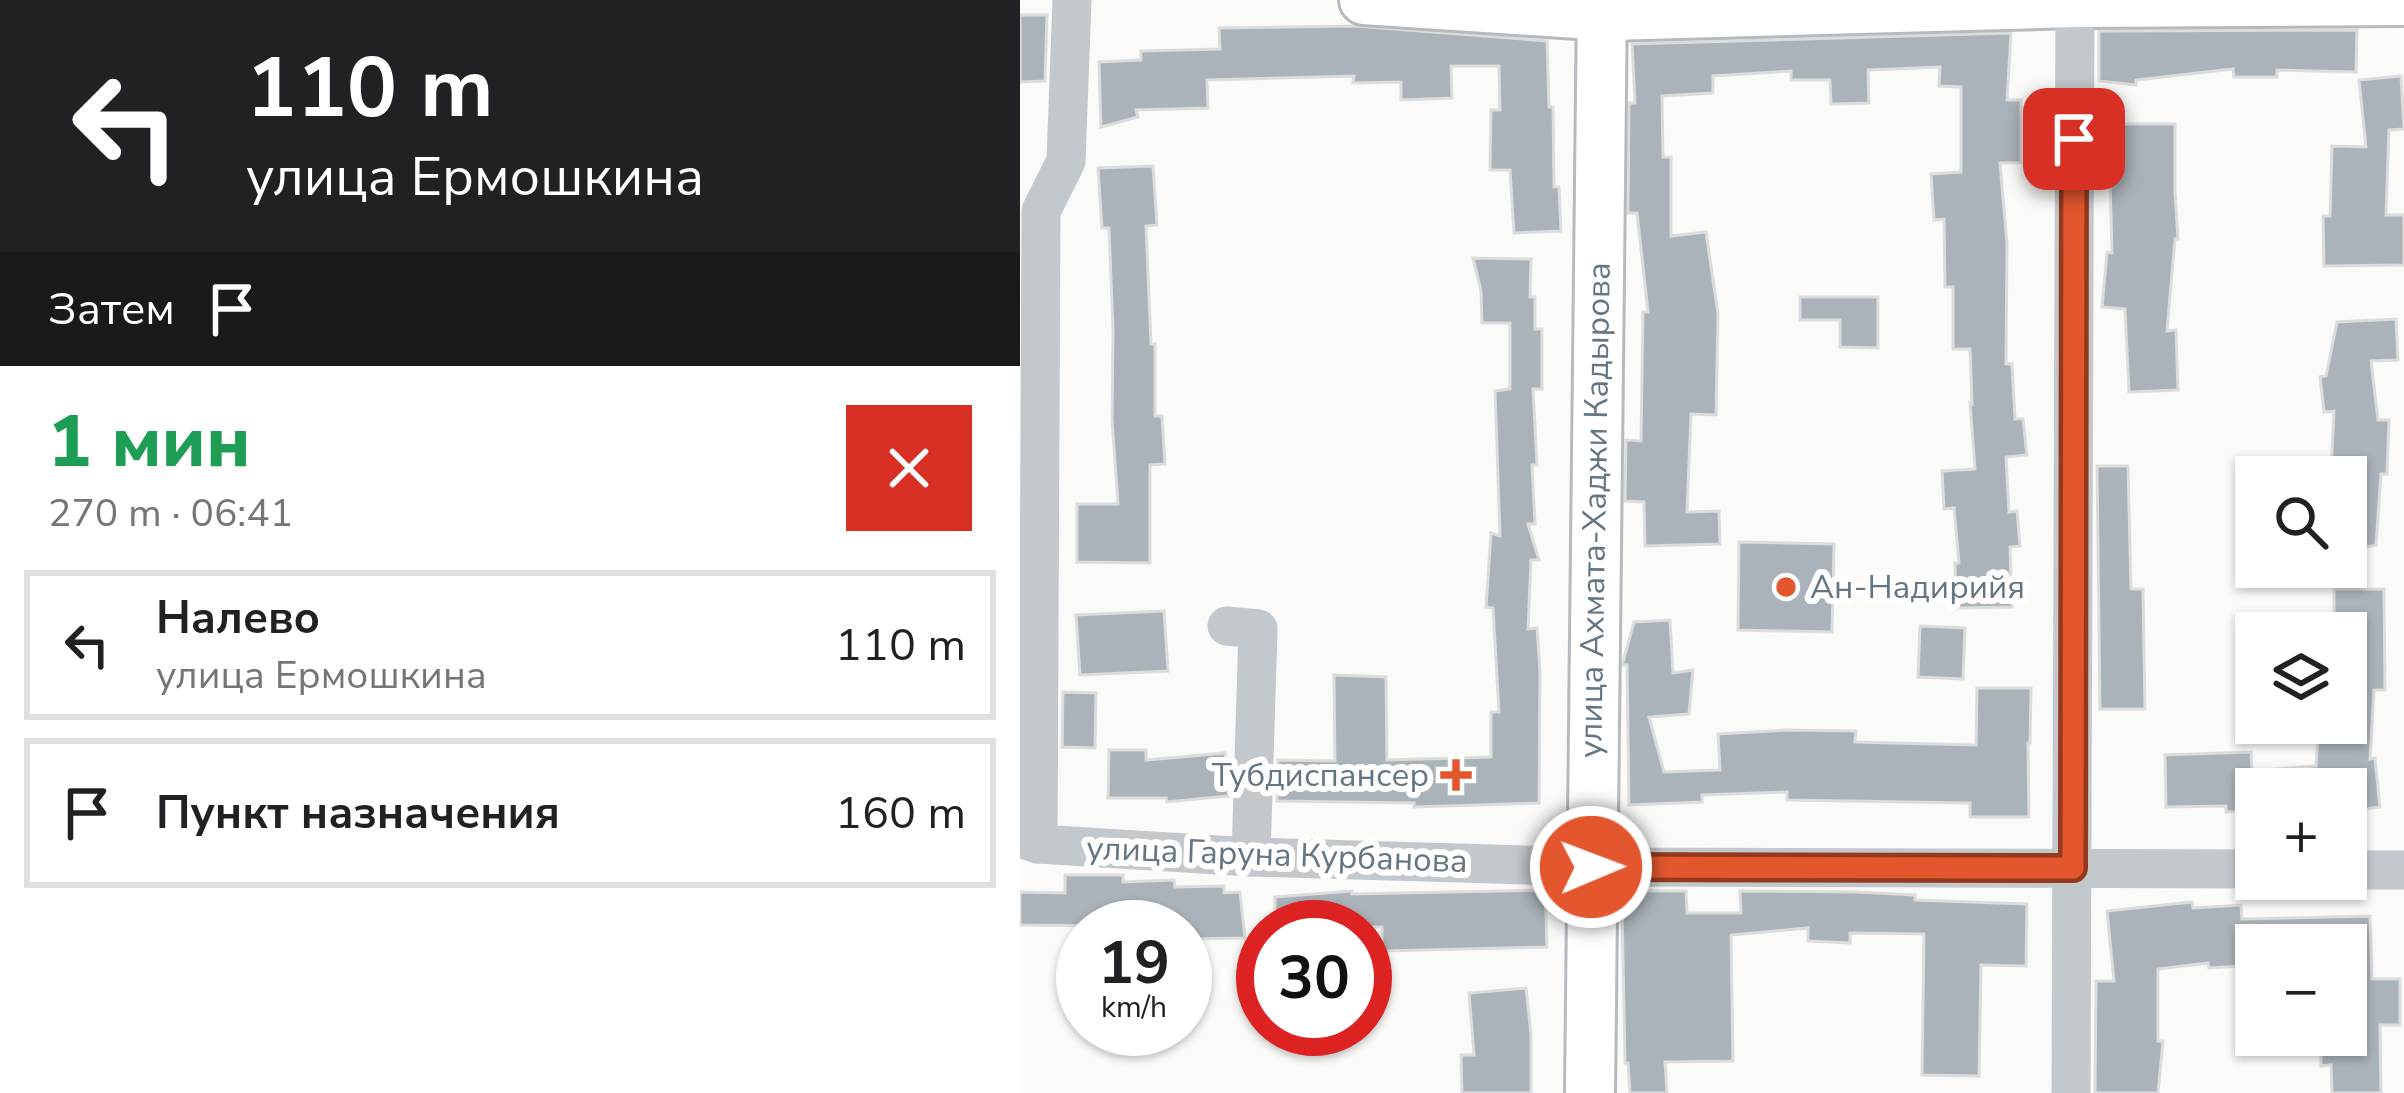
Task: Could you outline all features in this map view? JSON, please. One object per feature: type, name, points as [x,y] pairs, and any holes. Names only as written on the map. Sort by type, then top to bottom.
[{"type":"main road","points":[[1364,0],[1602,7]]},
{"type":"main road","points":[[1460,0],[1609,10],[1936,0]]},
{"type":"main road","points":[[1602,7],[1609,16],[2075,1],[2404,1]]},
{"type":"main road","name":"улица Ахмата-Хаджи Кадырова","points":[[1590,1093],[1602,7]]},
{"type":"street","points":[[1029,841],[1029,583],[1041,211],[1066,160],[1072,0]]},
{"type":"street","points":[[2071,1093],[2075,1]]},
{"type":"street","points":[[1227,626],[1258,629],[1251,857]]},
{"type":"street","name":"улица Гаруна Курбанова","points":[[1029,841],[1251,857],[1591,867],[2235,869]]},
{"type":"street","points":[[2367,870],[2404,870]]},
{"type":"building","points":[[1020,15],[1047,15],[1045,81],[1020,82]]},
{"type":"building","points":[[1355,26],[1547,41],[1554,187],[1559,187],[1561,231],[1514,233],[1510,170],[1490,170],[1491,110],[1500,110],[1499,66],[1451,66],[1452,98],[1401,100],[1401,82],[1353,83],[1354,76],[1207,80],[1208,108],[1136,110],[1138,117],[1101,127],[1099,62],[1141,60],[1141,51],[1220,49],[1219,28]]},
{"type":"building","points":[[2357,30],[2356,72],[2277,70],[2277,77],[2234,77],[2233,69],[2136,80],[2136,85],[2099,81],[2099,31]]},
{"type":"building","points":[[2011,33],[2007,100],[2021,100],[2021,163],[2000,163],[2007,243],[2006,364],[2012,364],[2015,419],[2023,419],[2027,455],[2006,457],[2009,512],[2017,511],[2020,546],[2010,547],[2012,607],[1956,608],[1955,563],[1959,563],[1954,508],[1944,509],[1942,471],[1975,469],[1970,349],[1953,349],[1953,287],[1945,287],[1944,219],[1934,220],[1931,174],[1961,172],[1961,87],[1939,86],[1940,67],[1868,70],[1869,103],[1831,104],[1830,80],[1791,80],[1791,71],[1713,76],[1713,93],[1662,96],[1663,157],[1671,157],[1671,236],[1706,232],[1718,314],[1716,415],[1691,414],[1687,512],[1719,511],[1720,544],[1645,546],[1644,502],[1625,501],[1626,440],[1641,441],[1643,312],[1648,312],[1637,213],[1628,213],[1629,103],[1635,103],[1632,44]]},
{"type":"building","points":[[2401,76],[2404,129],[2389,130],[2386,215],[2404,215],[2404,265],[2324,266],[2323,216],[2330,216],[2332,146],[2366,147],[2359,80]]},
{"type":"building","points":[[2107,124],[2175,124],[2178,239],[2167,331],[2176,330],[2178,390],[2129,392],[2125,309],[2102,307],[2107,252],[2112,253]]},
{"type":"building","points":[[1153,166],[1157,225],[1146,226],[1155,416],[1162,416],[1165,464],[1150,465],[1150,563],[1077,562],[1077,504],[1118,504],[1109,228],[1102,228],[1098,168]]},
{"type":"building","points":[[1473,258],[1531,259],[1535,329],[1542,329],[1542,389],[1533,389],[1535,524],[1528,524],[1539,560],[1531,560],[1528,629],[1537,628],[1540,671],[1539,803],[1414,807],[1414,803],[1277,801],[1278,760],[1335,761],[1334,675],[1386,677],[1387,760],[1491,757],[1491,712],[1499,712],[1493,608],[1486,607],[1491,533],[1500,536],[1495,391],[1510,389],[1510,323],[1482,323]]},
{"type":"building","points":[[1800,297],[1878,297],[1878,348],[1840,347],[1840,320],[1800,320]]},
{"type":"building","points":[[2396,319],[2398,360],[2371,361],[2378,420],[2389,420],[2376,545],[2367,547],[2367,456],[2332,456],[2334,411],[2324,412],[2320,377],[2326,376],[2337,322]]},
{"type":"building","points":[[2097,466],[2128,466],[2131,589],[2143,589],[2145,709],[2100,709]]},
{"type":"building","name":"Ан-Надирийя","points":[[1739,542],[1834,544],[1832,632],[1738,630]]},
{"type":"building","points":[[2334,589],[2384,589],[2385,690],[2374,690],[2370,759],[2375,758],[2380,807],[2367,809],[2367,768],[2290,768],[2316,766],[2318,744],[2367,744],[2367,612],[2334,612]]},
{"type":"building","points":[[1164,611],[1168,671],[1080,675],[1076,615]]},
{"type":"building","points":[[1670,620],[1673,673],[1693,670],[1689,714],[1649,717],[1664,772],[1720,770],[1718,734],[1856,731],[1855,742],[1976,745],[1977,688],[2031,688],[2029,817],[1970,817],[1970,803],[1787,800],[1787,792],[1702,795],[1702,802],[1629,805],[1627,665],[1623,662],[1634,622]]},
{"type":"building","points":[[1920,626],[1965,628],[1963,679],[1918,677]]},
{"type":"building","points":[[1063,692],[1096,693],[1095,748],[1062,747]]},
{"type":"building","points":[[1109,750],[1146,750],[1146,760],[1225,753],[1229,796],[1167,802],[1166,798],[1108,798]]},
{"type":"building","points":[[2251,752],[2252,768],[2235,768],[2235,812],[2226,812],[2226,806],[2166,807],[2165,755]]},
{"type":"building","points":[[1065,875],[1123,875],[1123,882],[1174,880],[1175,887],[1224,886],[1224,893],[1240,892],[1236,938],[1212,939],[1212,900],[1056,900],[1056,925],[1020,925],[1020,892],[1065,893]]},
{"type":"building","points":[[1545,890],[1547,947],[1392,951],[1392,900],[1275,900]]},
{"type":"building","points":[[1625,891],[1686,891],[1687,913],[1741,913],[1740,891],[1857,892],[1915,895],[1915,900],[2027,904],[2026,966],[1981,965],[1979,1076],[1922,1075],[1924,934],[1850,933],[1850,943],[1808,941],[1808,928],[1731,935],[1733,1061],[1665,1062],[1667,1093],[1630,1093],[1625,1063]]},
{"type":"building","points":[[2192,902],[2193,908],[2241,905],[2242,919],[2370,916],[2372,979],[2400,979],[2400,1025],[2380,1025],[2381,1093],[2332,1093],[2331,1065],[2321,1066],[2321,1056],[2367,1056],[2367,924],[2235,924],[2235,966],[2209,968],[2208,963],[2158,969],[2158,1041],[2163,1041],[2158,1093],[2095,1093],[2096,981],[2114,981],[2107,911]]},
{"type":"building","points":[[1526,988],[1531,1093],[1462,1093],[1461,1055],[1474,1055],[1469,993]]},
{"type":"place","name":"Ан-Надирийя","points":[[1786,587]]},
{"type":"place","name":"Тубдиспансер","points":[[1456,775]]},
{"type":"route","points":[[1591,867],[2073,868],[2074,139]]}]
